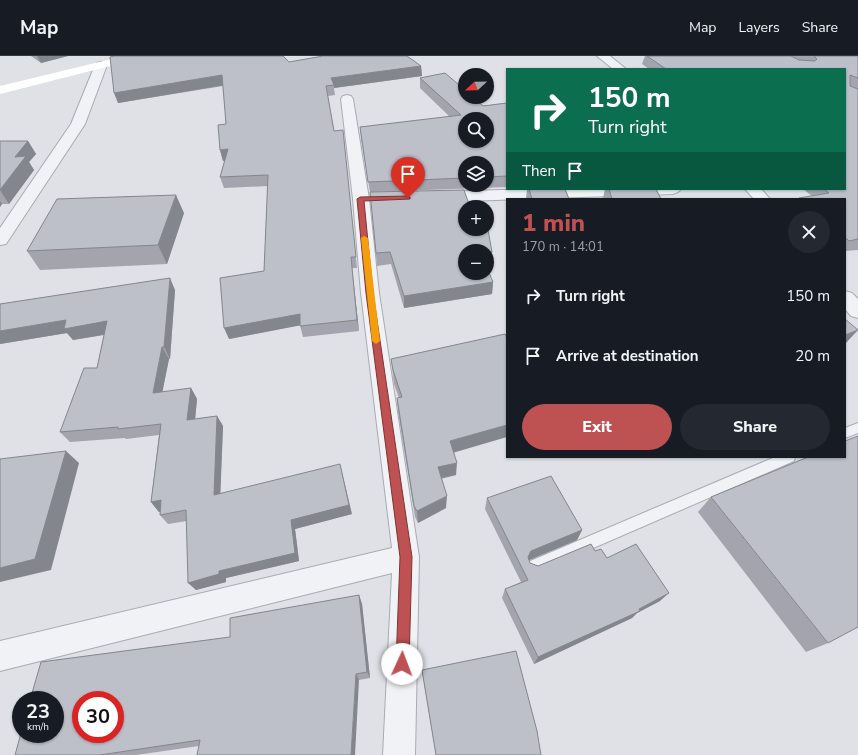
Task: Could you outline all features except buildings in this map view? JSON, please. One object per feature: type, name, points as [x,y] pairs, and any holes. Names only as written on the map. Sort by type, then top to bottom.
[{"type":"street","points":[[0,82],[138,56]]},
{"type":"street","points":[[603,56],[619,68]]},
{"type":"street","points":[[0,90],[105,61]]},
{"type":"street","points":[[0,240],[78,124],[105,61]]},
{"type":"street","points":[[347,99],[368,199],[370,293],[406,557],[399,755]]},
{"type":"street","points":[[423,197],[643,190]]},
{"type":"street","points":[[754,190],[761,198]]},
{"type":"street","points":[[846,298],[858,311]]},
{"type":"street","points":[[0,656],[406,557]]},
{"type":"lane","points":[[846,433],[858,428]]},
{"type":"lane","points":[[533,566],[788,458]]},
{"type":"slow traffic","points":[[364,238],[376,341]]},
{"type":"route","points":[[402,664],[406,557],[370,293],[360,199],[408,198]]}]
